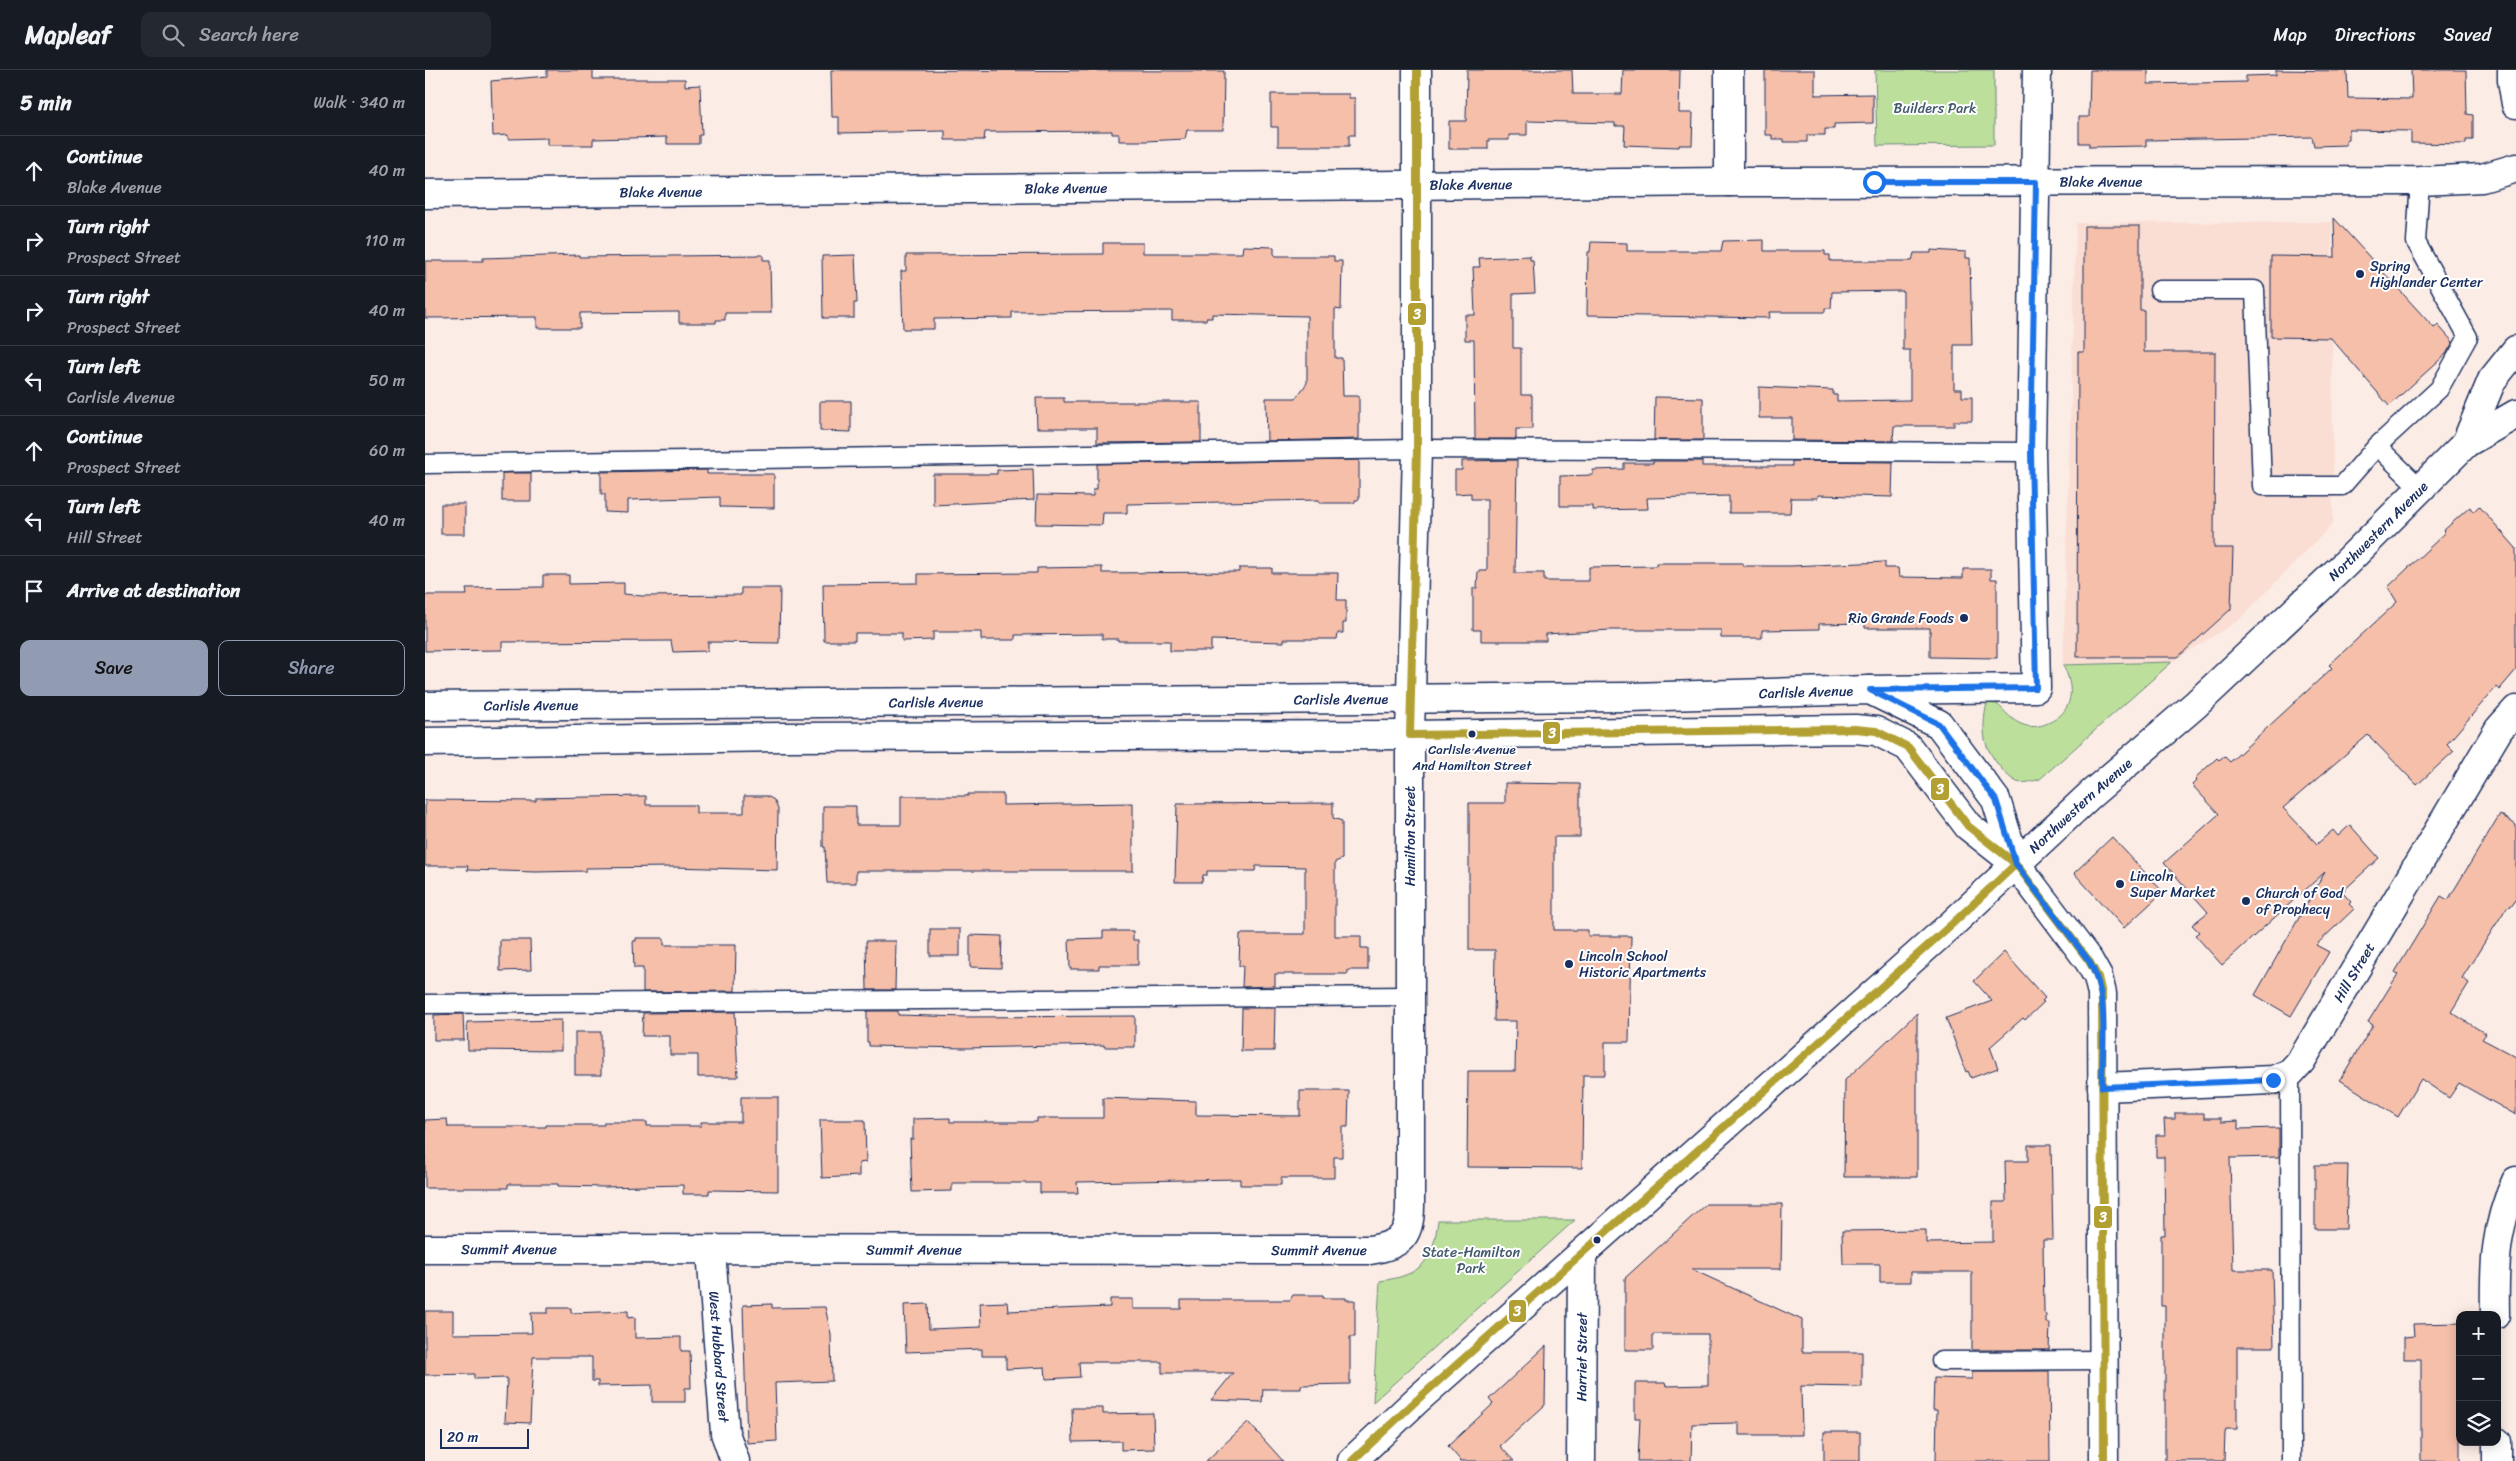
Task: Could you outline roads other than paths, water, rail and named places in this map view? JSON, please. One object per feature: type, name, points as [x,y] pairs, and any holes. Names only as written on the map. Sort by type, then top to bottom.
[{"type":"street","name":"Hamilton Street","points":[[1401,1240],[1410,1226],[1410,735],[1417,450],[1417,70]]},
{"type":"street","points":[[1729,70],[1729,182]]},
{"type":"street","points":[[1870,690],[2036,688],[2031,452],[2037,70]]},
{"type":"street","points":[[2512,70],[2516,104]]},
{"type":"street","name":"Blake Avenue","points":[[425,194],[1729,182],[2420,181],[2482,178],[2516,168]]},
{"type":"street","name":"Northwestern Avenue","points":[[2466,443],[2492,380],[2516,350]]},
{"type":"street","name":"Northwestern Avenue","points":[[1352,1461],[1417,1400],[1952,924],[2090,795],[2195,704],[2344,565],[2466,443],[2516,414]]},
{"type":"street","name":"Carlisle Avenue","points":[[425,706],[1630,696],[1870,690],[1939,724],[1996,800],[2016,864]]},
{"type":"street","points":[[782,702],[782,737]]},
{"type":"street","name":"Hill Street","points":[[2290,1073],[2301,1061],[2499,729],[2516,710]]},
{"type":"street","points":[[425,742],[782,737],[1410,735],[1855,729],[1876,731],[1908,747],[1968,826],[2016,864],[2089,961],[2098,977],[2102,994],[2104,1461]]},
{"type":"street","points":[[2102,1087],[2273,1080],[2290,1073]]},
{"type":"street","points":[[2495,1311],[2494,1260],[2504,1207],[2516,1181]]},
{"type":"street","name":"Summit Avenue","points":[[425,1250],[1371,1250],[1389,1247],[1401,1240]]},
{"type":"street","name":"West Hubbard Street","points":[[711,1251],[725,1433],[735,1461]]},
{"type":"street","name":"Harriet Street","points":[[1581,1461],[1582,1254]]},
{"type":"street","points":[[2497,1446],[2497,1461]]},
{"type":"lane","points":[[2159,290],[2255,290],[2262,486],[2342,486],[2377,446],[2439,388],[2468,337],[2416,242],[2420,181]]},
{"type":"lane","points":[[2377,446],[2421,489]]},
{"type":"lane","points":[[425,464],[1417,450],[2031,452]]},
{"type":"lane","points":[[425,1004],[1410,996]]},
{"type":"lane","points":[[2290,1073],[2291,1461]]},
{"type":"lane","points":[[1941,1362],[2104,1360]]},
{"type":"place","name":"Spring Highlander Center","points":[[2360,274]]},
{"type":"place","name":"Rio Grande Foods","points":[[1964,618]]},
{"type":"place","name":"Carlisle Avenue And Hamilton Street","points":[[1472,734]]},
{"type":"place","name":"Lincoln Super Market","points":[[2120,884]]},
{"type":"place","name":"Church of God of Prophecy","points":[[2246,901]]},
{"type":"place","name":"Lincoln School Historic Apartments","points":[[1569,964]]},
{"type":"park label","name":"Builders Park","points":[[1935,108]]},
{"type":"park label","name":"State-Hamilton Park","points":[[1471,1260]]}]
